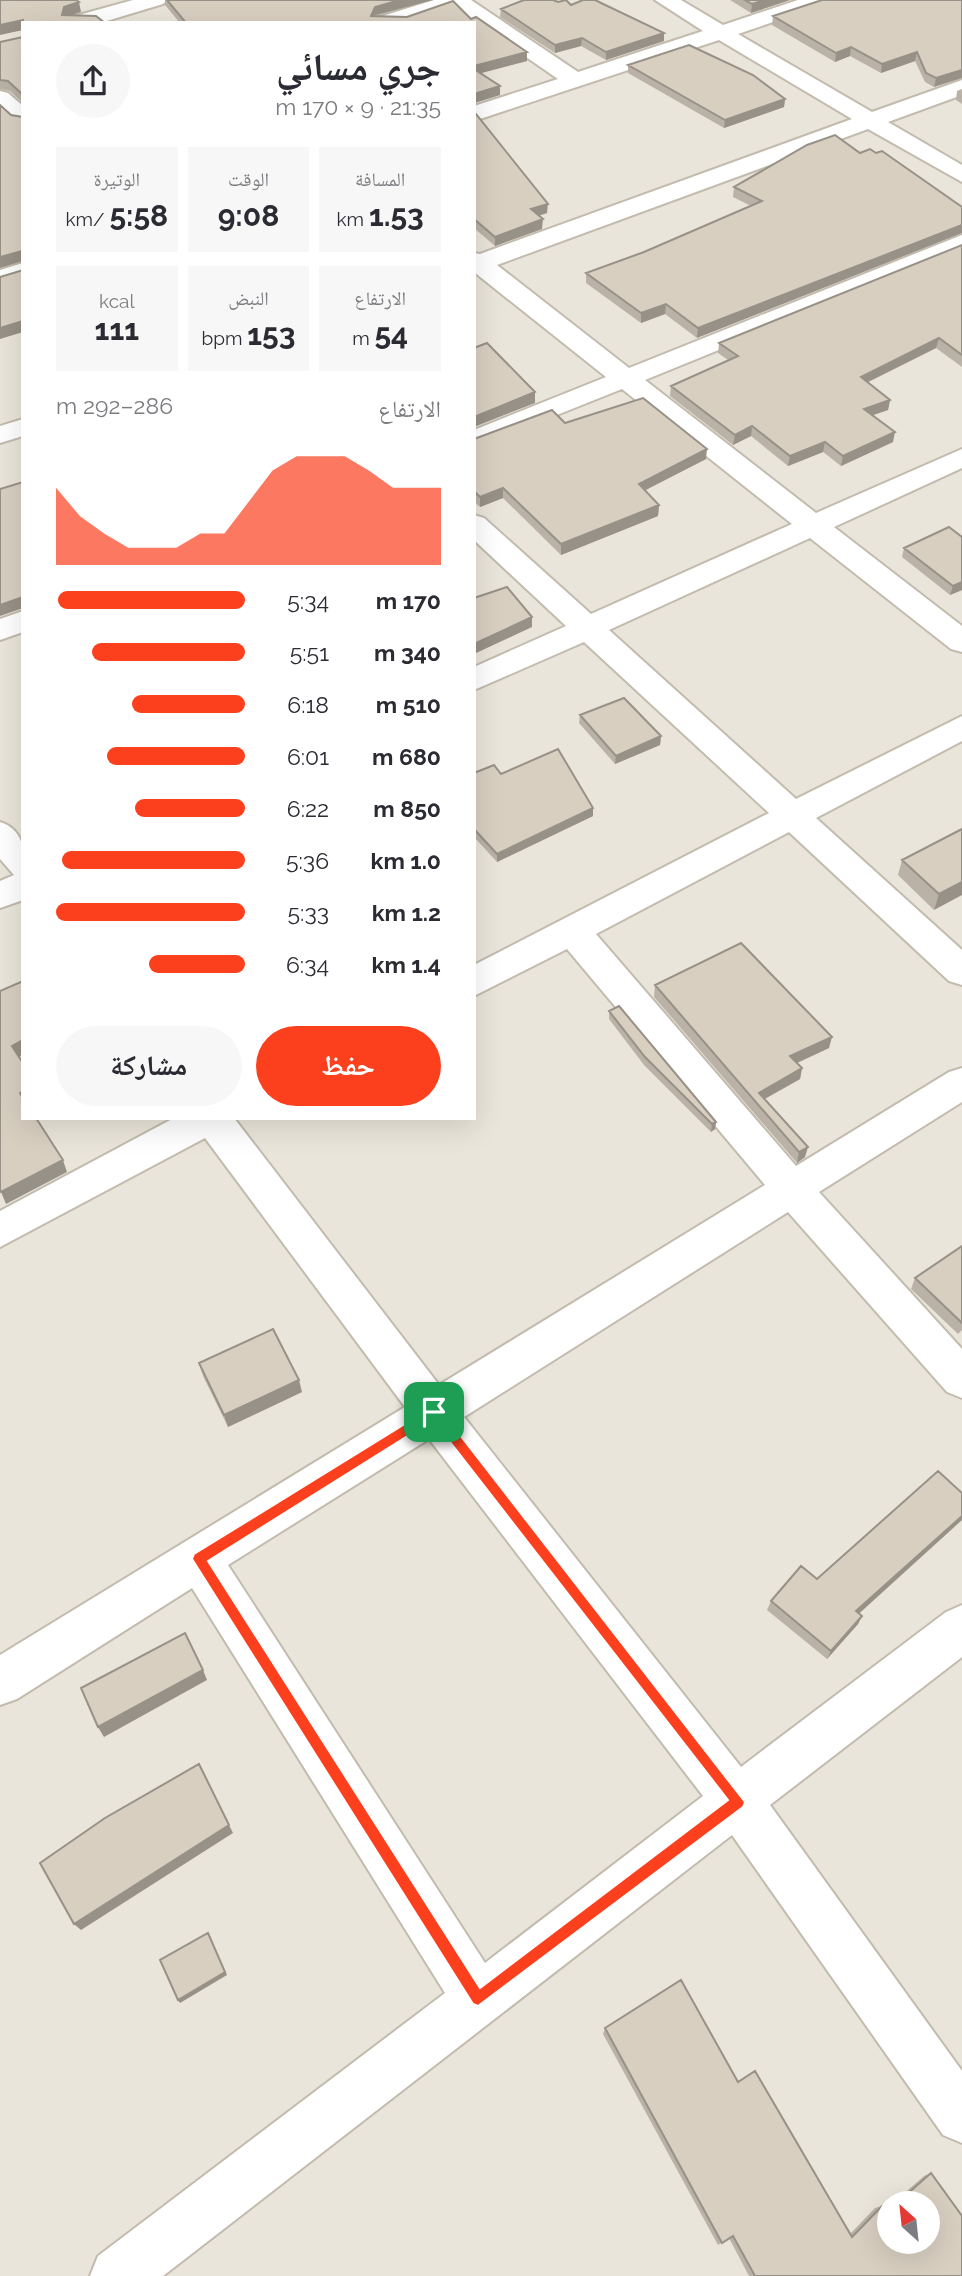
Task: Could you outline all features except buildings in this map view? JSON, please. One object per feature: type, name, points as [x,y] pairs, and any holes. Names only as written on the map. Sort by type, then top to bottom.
[{"type":"street","points":[[390,21],[456,0],[575,80]]},
{"type":"street","points":[[666,0],[962,175]]},
{"type":"street","points":[[476,113],[819,0]]},
{"type":"street","points":[[82,21],[144,2],[159,21]]},
{"type":"street","points":[[476,263],[962,87]]},
{"type":"street","points":[[0,98],[19,127]]},
{"type":"street","points":[[476,439],[962,242]]},
{"type":"street","points":[[476,263],[627,377],[962,642]]},
{"type":"street","points":[[0,278],[21,271]]},
{"type":"street","points":[[0,435],[21,428]]},
{"type":"street","points":[[476,679],[962,457]]},
{"type":"street","points":[[476,526],[962,971]]},
{"type":"street","points":[[0,630],[21,622]]},
{"type":"street","points":[[476,981],[962,727]]},
{"type":"street","points":[[0,834],[21,862]]},
{"type":"street","points":[[0,895],[21,886]]},
{"type":"street","points":[[572,931],[791,1188],[962,1378]]},
{"type":"street","points":[[0,1682],[962,1083]]},
{"type":"street","points":[[0,1230],[206,1120]]},
{"type":"street","points":[[212,1120],[434,1412],[738,1802],[962,2116]]},
{"type":"street","points":[[199,1559],[478,1999]]},
{"type":"street","points":[[118,2276],[962,1628]]},
{"type":"shaded area","points":[[0,0],[962,0],[962,2276],[0,2276]]},
{"type":"route","points":[[434,1412],[738,1802],[478,1999],[199,1559],[434,1412]]}]
